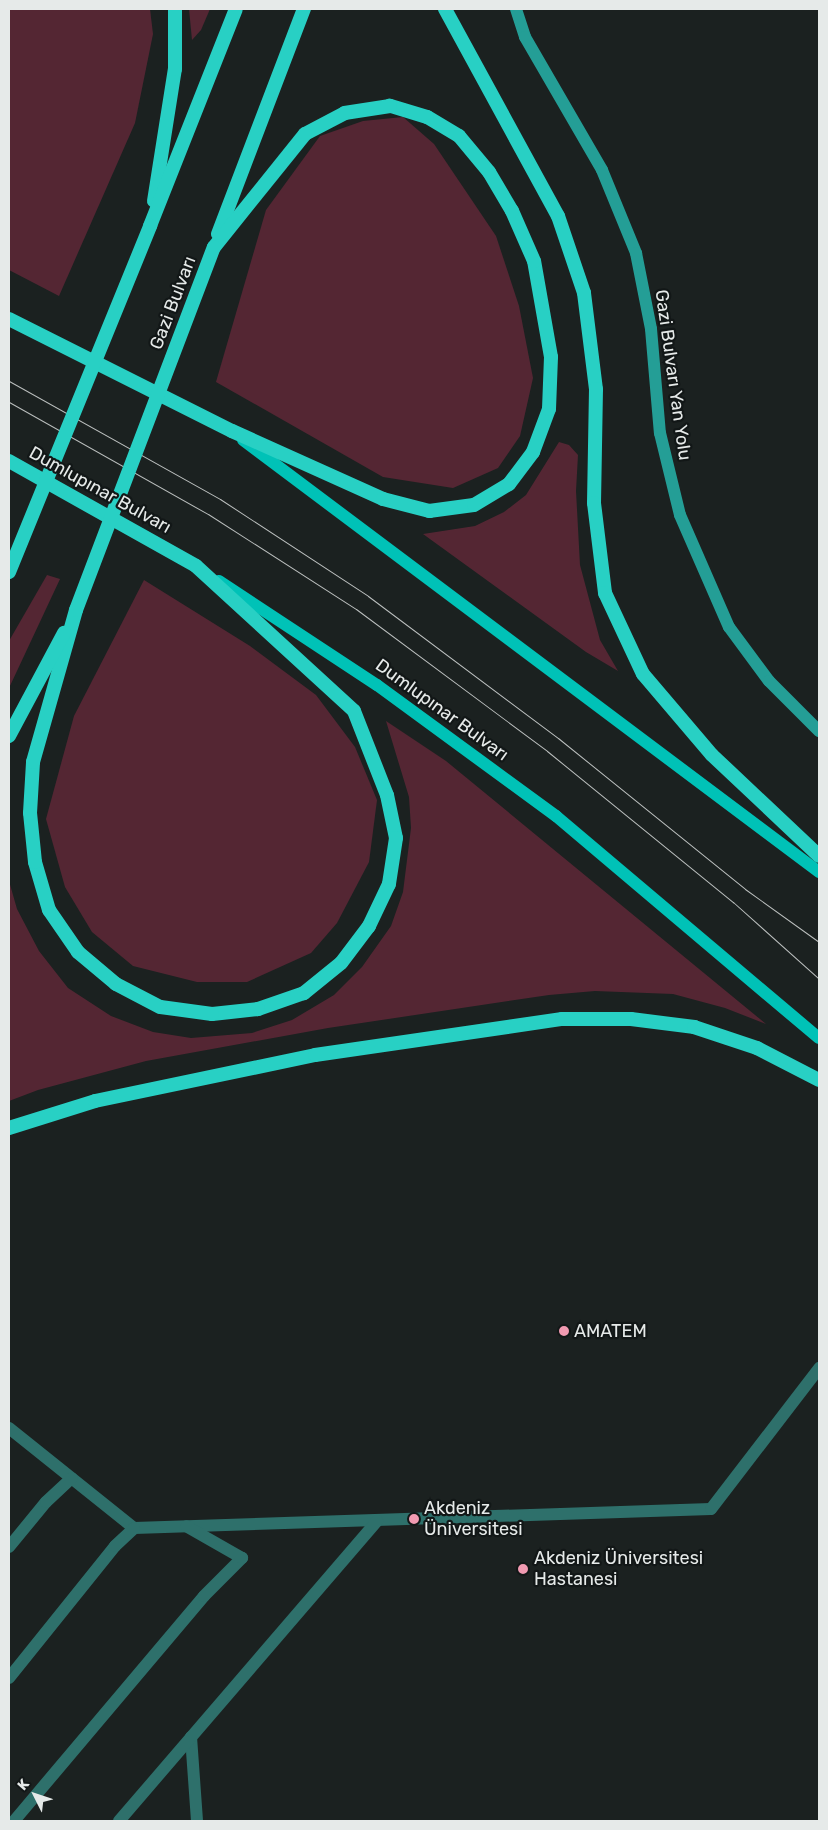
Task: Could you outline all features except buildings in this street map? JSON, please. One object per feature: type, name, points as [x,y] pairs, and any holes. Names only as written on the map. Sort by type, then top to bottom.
[{"type":"highway","points":[[150,226],[175,69],[175,9]]},
{"type":"highway","points":[[9,572],[236,9]]},
{"type":"highway","name":"Gazi Bulvarı","points":[[76,610],[304,9]]},
{"type":"highway","points":[[445,9],[558,216],[584,293],[596,389],[594,502],[605,593],[643,674],[712,755],[819,856]]},
{"type":"highway","points":[[9,319],[232,431],[383,499],[429,511],[474,505],[509,484],[533,452],[549,409],[551,357],[534,261],[512,211],[489,172],[459,136],[427,117],[390,106],[345,113],[305,134],[214,247]]},
{"type":"highway","points":[[9,315],[26,326]]},
{"type":"highway","name":"Dumlupınar Bulvarı","points":[[9,461],[196,566]]},
{"type":"highway","points":[[76,610],[33,762],[30,813],[35,862],[49,910],[78,952],[116,984],[160,1007],[212,1014],[258,1009],[304,993],[341,963],[369,926],[388,884],[396,838],[387,795],[354,710],[196,566]]},
{"type":"highway","points":[[9,736],[76,610]]},
{"type":"highway","points":[[9,1128],[96,1101],[315,1055],[562,1019],[632,1019],[694,1027],[757,1048],[819,1080]]},
{"type":"main road","name":"Gazi Bulvarı Yan Yolu","points":[[516,9],[525,37],[602,170],[636,253],[651,328],[660,433],[686,531],[729,627],[769,680],[819,731]]},
{"type":"main road","points":[[232,431],[819,872]]},
{"type":"main road","name":"Dumlupınar Bulvarı","points":[[196,566],[377,685],[556,816],[819,1038]]},
{"type":"lane","points":[[9,1428],[134,1528],[710,1509],[819,1368]]},
{"type":"lane","points":[[9,1547],[46,1502],[72,1478]]},
{"type":"lane","points":[[119,1821],[377,1521]]},
{"type":"lane","points":[[14,1821],[204,1596],[242,1558],[186,1526]]},
{"type":"lane","points":[[9,1678],[116,1546],[134,1528]]},
{"type":"lane","points":[[191,1737],[196,1821]]},
{"type":"shaded area","points":[[9,9],[150,9],[153,34],[135,123],[59,296],[9,270]]},
{"type":"shaded area","points":[[189,9],[210,9],[201,30],[192,40]]},
{"type":"shaded area","points":[[403,117],[434,144],[496,236],[519,306],[533,378],[520,436],[498,468],[453,488],[383,477],[216,382],[266,210],[320,136],[363,121]]},
{"type":"shaded area","points":[[559,442],[569,445],[578,455],[576,491],[580,565],[600,640],[618,671],[586,652],[423,534],[475,526],[504,512],[526,495]]},
{"type":"shaded area","points":[[47,575],[60,579],[9,688],[9,641]]},
{"type":"shaded area","points":[[144,580],[250,646],[316,695],[355,747],[377,800],[369,862],[337,923],[311,953],[247,982],[197,982],[133,966],[92,932],[65,887],[46,819],[74,716]]},
{"type":"shaded area","points":[[386,721],[446,761],[766,1024],[725,1008],[673,994],[595,991],[549,995],[328,1028],[146,1061],[38,1090],[9,1101],[9,881],[17,909],[39,951],[68,988],[111,1016],[153,1032],[191,1038],[252,1033],[292,1020],[334,995],[362,967],[391,926],[403,892],[411,828],[409,797]]},
{"type":"tram line","points":[[9,381],[220,499],[368,596],[558,738],[745,889],[819,942]]},
{"type":"tram line","points":[[9,402],[208,514],[356,609],[547,751],[733,902],[819,979]]},
{"type":"place","name":"AMATEM","points":[[564,1331]]},
{"type":"place","name":"Akdeniz Üniversitesi","points":[[414,1519]]},
{"type":"place","name":"Akdeniz Üniversitesi Hastanesi","points":[[523,1569]]}]
